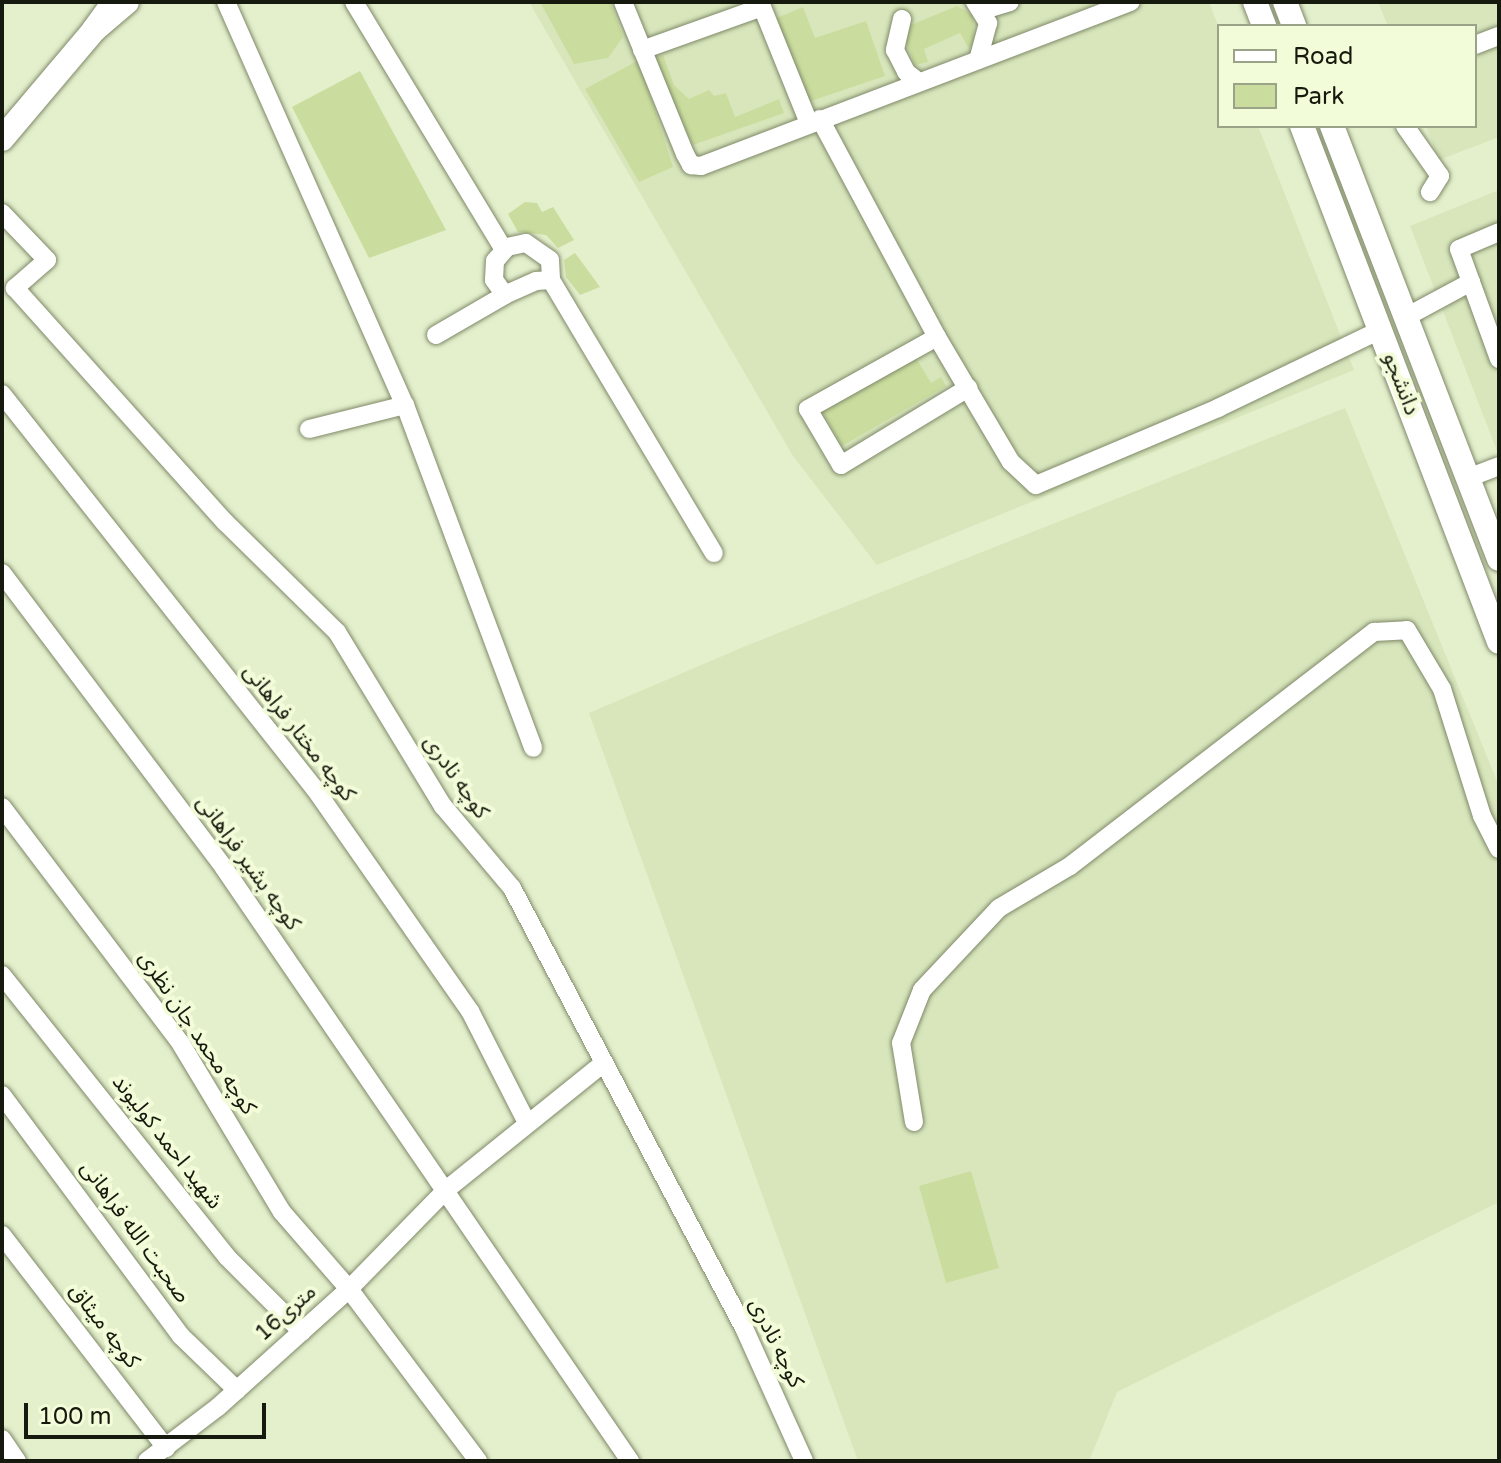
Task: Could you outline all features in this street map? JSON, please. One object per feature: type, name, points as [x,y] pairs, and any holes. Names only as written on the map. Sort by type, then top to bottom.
[{"type":"main road","points":[[4,133],[94,30],[114,2]]},
{"type":"main road","points":[[94,30],[127,2]]},
{"type":"main road","points":[[1255,2],[1263,24]]},
{"type":"main road","points":[[1285,2],[1293,24]]},
{"type":"main road","name":"دانشجو","points":[[1303,128],[1499,642]]},
{"type":"main road","name":"دانشجو","points":[[1333,128],[1499,559]]},
{"type":"street","points":[[226,2],[405,405],[533,748]]},
{"type":"street","points":[[354,2],[504,250]]},
{"type":"street","points":[[623,2],[691,165],[701,166],[1131,2]]},
{"type":"street","points":[[978,60],[989,35],[980,6],[1010,2]]},
{"type":"street","points":[[642,50],[761,4],[815,121],[937,337],[1011,462],[1036,485],[1218,408],[1380,330]]},
{"type":"street","points":[[902,19],[895,50],[906,72],[919,82]]},
{"type":"street","points":[[1477,44],[1499,36]]},
{"type":"street","points":[[1406,128],[1440,176],[1430,192]]},
{"type":"street","name":"کوچه نادری","points":[[2,213],[47,260],[15,288],[225,522],[337,632],[443,806],[512,888],[601,1065],[744,1328],[804,1461]]},
{"type":"street","points":[[1499,232],[1459,249],[1499,359]]},
{"type":"street","points":[[505,295],[493,270],[504,250],[516,243],[536,246],[550,260],[551,280],[714,553]]},
{"type":"street","points":[[436,335],[505,295],[536,281],[551,280]]},
{"type":"street","points":[[1406,317],[1471,282]]},
{"type":"street","points":[[937,337],[808,409],[834,454],[841,465],[968,388]]},
{"type":"street","name":"کوچه مختار فراهانی","points":[[2,394],[315,789],[470,1011],[527,1123]]},
{"type":"street","points":[[309,429],[405,405]]},
{"type":"street","points":[[1468,478],[1499,466]]},
{"type":"street","name":"کوچه بشیر فراهانی","points":[[2,573],[224,868],[447,1189],[630,1461]]},
{"type":"street","points":[[914,1122],[901,1043],[922,990],[999,908],[1070,866],[1374,632],[1407,630],[1442,689],[1482,816],[1499,849]]},
{"type":"street","name":"کوچه محمد جان نظری","points":[[2,807],[181,1044],[282,1212],[349,1289],[478,1461]]},
{"type":"street","name":"شهید احمد کولیوند","points":[[2,975],[227,1257],[302,1332]]},
{"type":"street","name":"16متری","points":[[147,1461],[237,1390],[302,1332],[447,1189],[601,1065]]},
{"type":"street","name":"صحبت الله فراهانی","points":[[2,1095],[181,1336],[237,1390]]},
{"type":"street","name":"کوچه میثاق","points":[[2,1235],[166,1448]]},
{"type":"street","points":[[2,1439],[17,1461]]},
{"type":"shaded area","points":[[529,2],[1209,2],[1217,24],[1217,128],[1259,128],[1354,370],[877,565],[793,456]]},
{"type":"shaded area","points":[[1378,2],[1499,2],[1499,137],[1439,160],[1427,128],[1477,128],[1477,24],[1387,24]]},
{"type":"shaded area","points":[[1499,190],[1499,456],[1410,226]]},
{"type":"shaded area","points":[[1345,408],[1499,786],[1499,1202],[1117,1392],[1089,1461],[858,1461],[589,713],[748,645]]},
{"type":"green space","points":[[540,2],[610,2],[623,37],[608,58],[574,64]]},
{"type":"green space","points":[[957,6],[973,15],[974,46],[968,47],[960,33],[924,49],[928,62],[915,65],[901,29]]},
{"type":"green space","points":[[803,7],[815,38],[866,21],[885,76],[808,102],[772,20]]},
{"type":"green space","points":[[663,55],[674,85],[689,99],[709,90],[714,96],[726,93],[735,117],[779,99],[784,113],[693,145],[653,60]]},
{"type":"green space","points":[[639,60],[673,167],[639,182],[585,89]]},
{"type":"green space","points":[[360,71],[446,230],[369,258],[292,107]]},
{"type":"green space","points":[[525,202],[537,203],[542,212],[553,207],[574,240],[558,248],[546,235],[518,232],[508,214]]},
{"type":"green space","points":[[575,253],[600,287],[580,295],[566,277],[564,260]]},
{"type":"green space","points":[[916,358],[931,383],[941,377],[946,386],[842,446],[823,412]]},
{"type":"green space","points":[[971,1171],[999,1268],[946,1283],[919,1186]]}]
